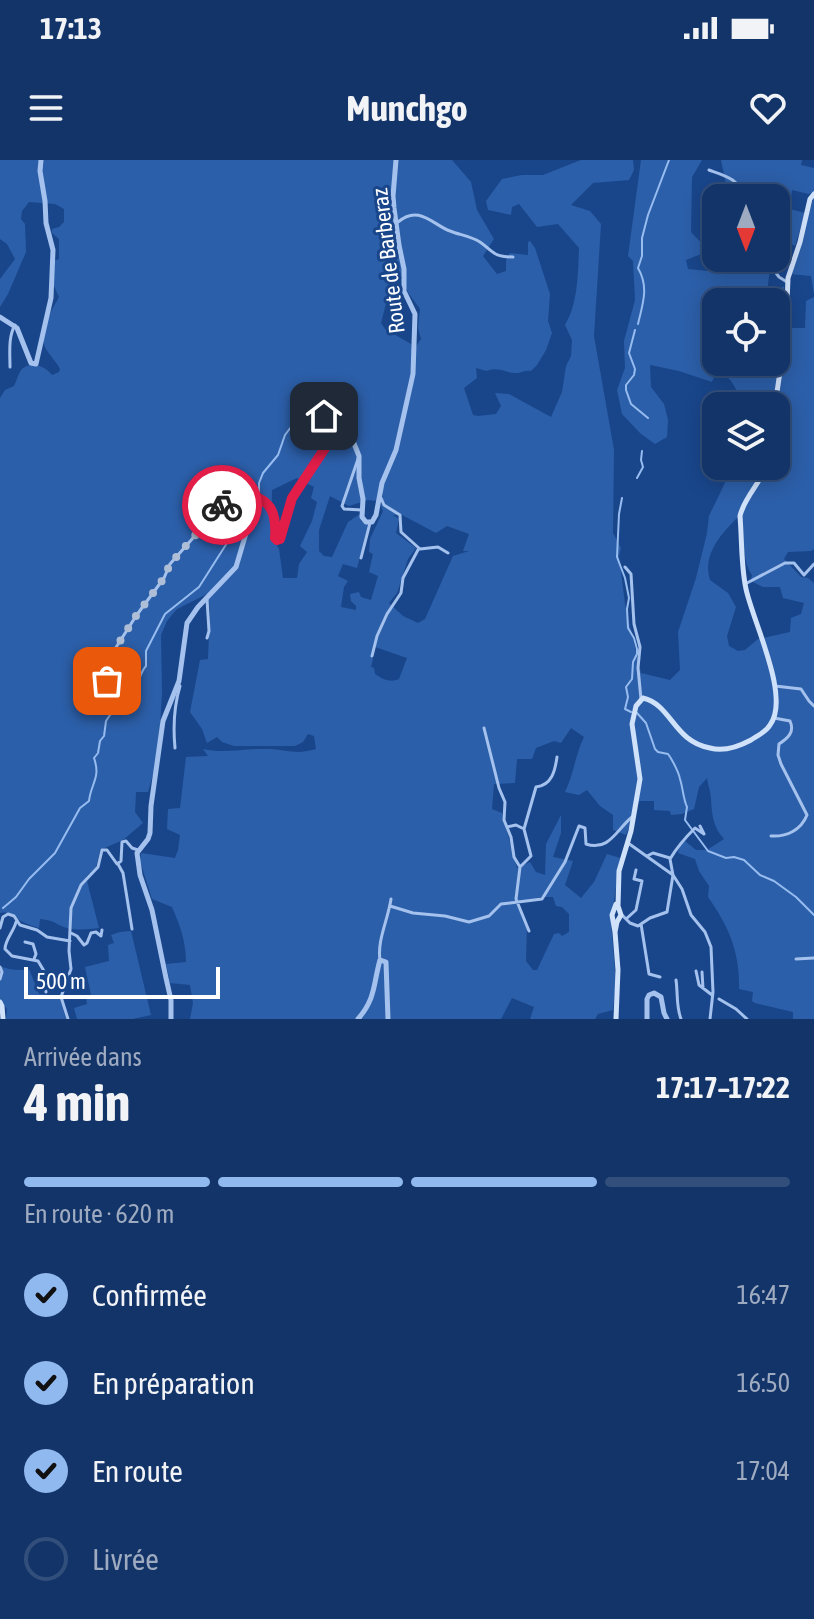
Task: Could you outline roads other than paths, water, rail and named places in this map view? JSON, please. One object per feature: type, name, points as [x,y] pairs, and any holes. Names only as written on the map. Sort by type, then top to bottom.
[{"type":"main road","points":[[777,392],[786,330],[787,282],[814,194]]},
{"type":"main road","points":[[616,1019],[618,970],[615,932],[619,871],[634,817],[640,775],[632,727],[634,712],[641,699],[647,699],[662,708],[687,739],[715,750],[750,740],[765,731],[774,718],[775,686],[745,583],[741,513],[760,480]]},
{"type":"main road","points":[[0,1002],[3,1019]]},
{"type":"street","points":[[0,317],[15,325],[31,363],[35,365],[51,298],[52,265],[41,160]]},
{"type":"street","name":"Route de Barberaz","points":[[370,523],[375,518],[382,483],[396,450],[413,374],[415,314],[404,291],[405,276],[393,196],[396,160]]},
{"type":"street","points":[[709,170],[739,184]]},
{"type":"street","points":[[397,223],[407,216],[429,219],[449,231],[475,240],[496,256],[513,257]]},
{"type":"street","points":[[775,272],[787,282]]},
{"type":"street","points":[[10,367],[10,340],[15,325]]},
{"type":"street","points":[[239,498],[242,492],[264,500],[276,519],[274,536],[279,540],[292,498],[329,442],[330,437],[320,422],[320,417],[324,416],[332,424],[345,427],[359,456],[363,520],[371,526],[361,558]]},
{"type":"street","points":[[359,456],[342,506],[344,509],[362,510]]},
{"type":"street","points":[[379,495],[384,505],[401,517],[402,534],[419,548],[438,547],[448,553]]},
{"type":"street","points":[[103,698],[115,649],[164,578],[170,564],[223,504],[239,498],[251,508],[252,513],[238,562],[187,623],[178,684],[163,721],[150,834],[138,850],[140,875],[152,910],[171,1000],[171,1019]]},
{"type":"street","points":[[372,655],[377,636],[401,593],[403,578],[419,548]]},
{"type":"street","points":[[745,583],[785,563],[794,563],[804,575],[814,564]]},
{"type":"street","points":[[625,567],[631,574],[634,624],[640,647],[638,668],[641,699]]},
{"type":"street","points":[[207,598],[207,638]]},
{"type":"street","points":[[175,748],[178,684]]},
{"type":"street","points":[[775,686],[801,689],[814,706]]},
{"type":"street","points":[[771,836],[788,834],[803,824],[807,815],[778,755],[779,744],[788,737],[792,725],[790,721],[774,718]]},
{"type":"street","points":[[484,728],[505,802],[504,820],[514,857],[520,867],[517,901],[529,931]]},
{"type":"street","points":[[520,867],[531,856],[524,829],[536,787],[549,782],[557,757]]},
{"type":"street","points":[[390,906],[470,922],[491,915],[499,904],[537,900],[545,895],[565,862],[579,826],[585,828],[586,844],[600,846],[630,817],[634,817]]},
{"type":"street","points":[[507,827],[516,825],[524,829]]},
{"type":"street","points":[[618,916],[635,925],[667,912],[673,875],[670,859],[692,830],[696,828],[704,834],[700,826]]},
{"type":"street","points":[[118,864],[123,841],[138,850]]},
{"type":"street","points":[[628,843],[673,875],[682,889],[691,915],[709,940],[710,1019]]},
{"type":"street","points":[[68,1019],[61,997],[71,969],[72,904],[81,885],[98,867],[102,850],[107,850],[123,873],[132,929]]},
{"type":"street","points":[[647,856],[653,853],[670,859]]},
{"type":"street","points":[[618,916],[636,910],[642,881],[634,879],[636,870]]},
{"type":"street","points":[[358,1019],[373,996],[380,960],[378,949],[391,899]]},
{"type":"street","points":[[0,928],[5,912],[14,916],[16,922],[5,949],[12,956],[38,961],[44,971],[46,992]]},
{"type":"street","points":[[16,922],[51,939],[70,941]]},
{"type":"street","points":[[641,924],[649,974],[660,977]]},
{"type":"street","points":[[71,933],[84,945],[91,933],[101,936],[102,930]]},
{"type":"street","points":[[25,942],[33,944],[34,959]]},
{"type":"street","points":[[796,959],[814,958]]},
{"type":"street","points":[[380,960],[386,962],[388,1019]]},
{"type":"street","points":[[0,967],[0,979]]},
{"type":"street","points":[[699,972],[697,983],[712,995]]},
{"type":"street","points":[[676,980],[676,1004],[681,1019]]},
{"type":"street","points":[[647,1019],[647,999],[654,993],[661,997],[667,1019]]},
{"type":"street","points":[[719,999],[747,1019]]},
{"type":"waterway","points":[[638,324],[644,295],[638,268],[642,238],[669,160]]},
{"type":"waterway","points":[[635,330],[629,353],[635,369],[626,390],[631,404],[648,418]]},
{"type":"waterway","points":[[259,495],[263,473],[278,455],[285,435],[301,420]]},
{"type":"waterway","points":[[637,478],[643,467],[642,451]]},
{"type":"waterway","points":[[622,498],[617,557],[629,598],[628,628],[637,649],[632,679],[626,687],[628,697],[625,709],[631,712]]},
{"type":"waterway","points":[[135,689],[146,666],[146,651],[165,614],[199,587],[248,510]]},
{"type":"waterway","points":[[3,908],[55,853],[80,808],[89,801],[96,776],[94,758],[104,736],[106,721],[134,693]]},
{"type":"waterway","points":[[637,713],[646,723],[655,749],[668,754],[673,763],[687,807],[685,820],[708,851],[726,858],[744,860],[760,875],[796,897],[814,915]]}]
